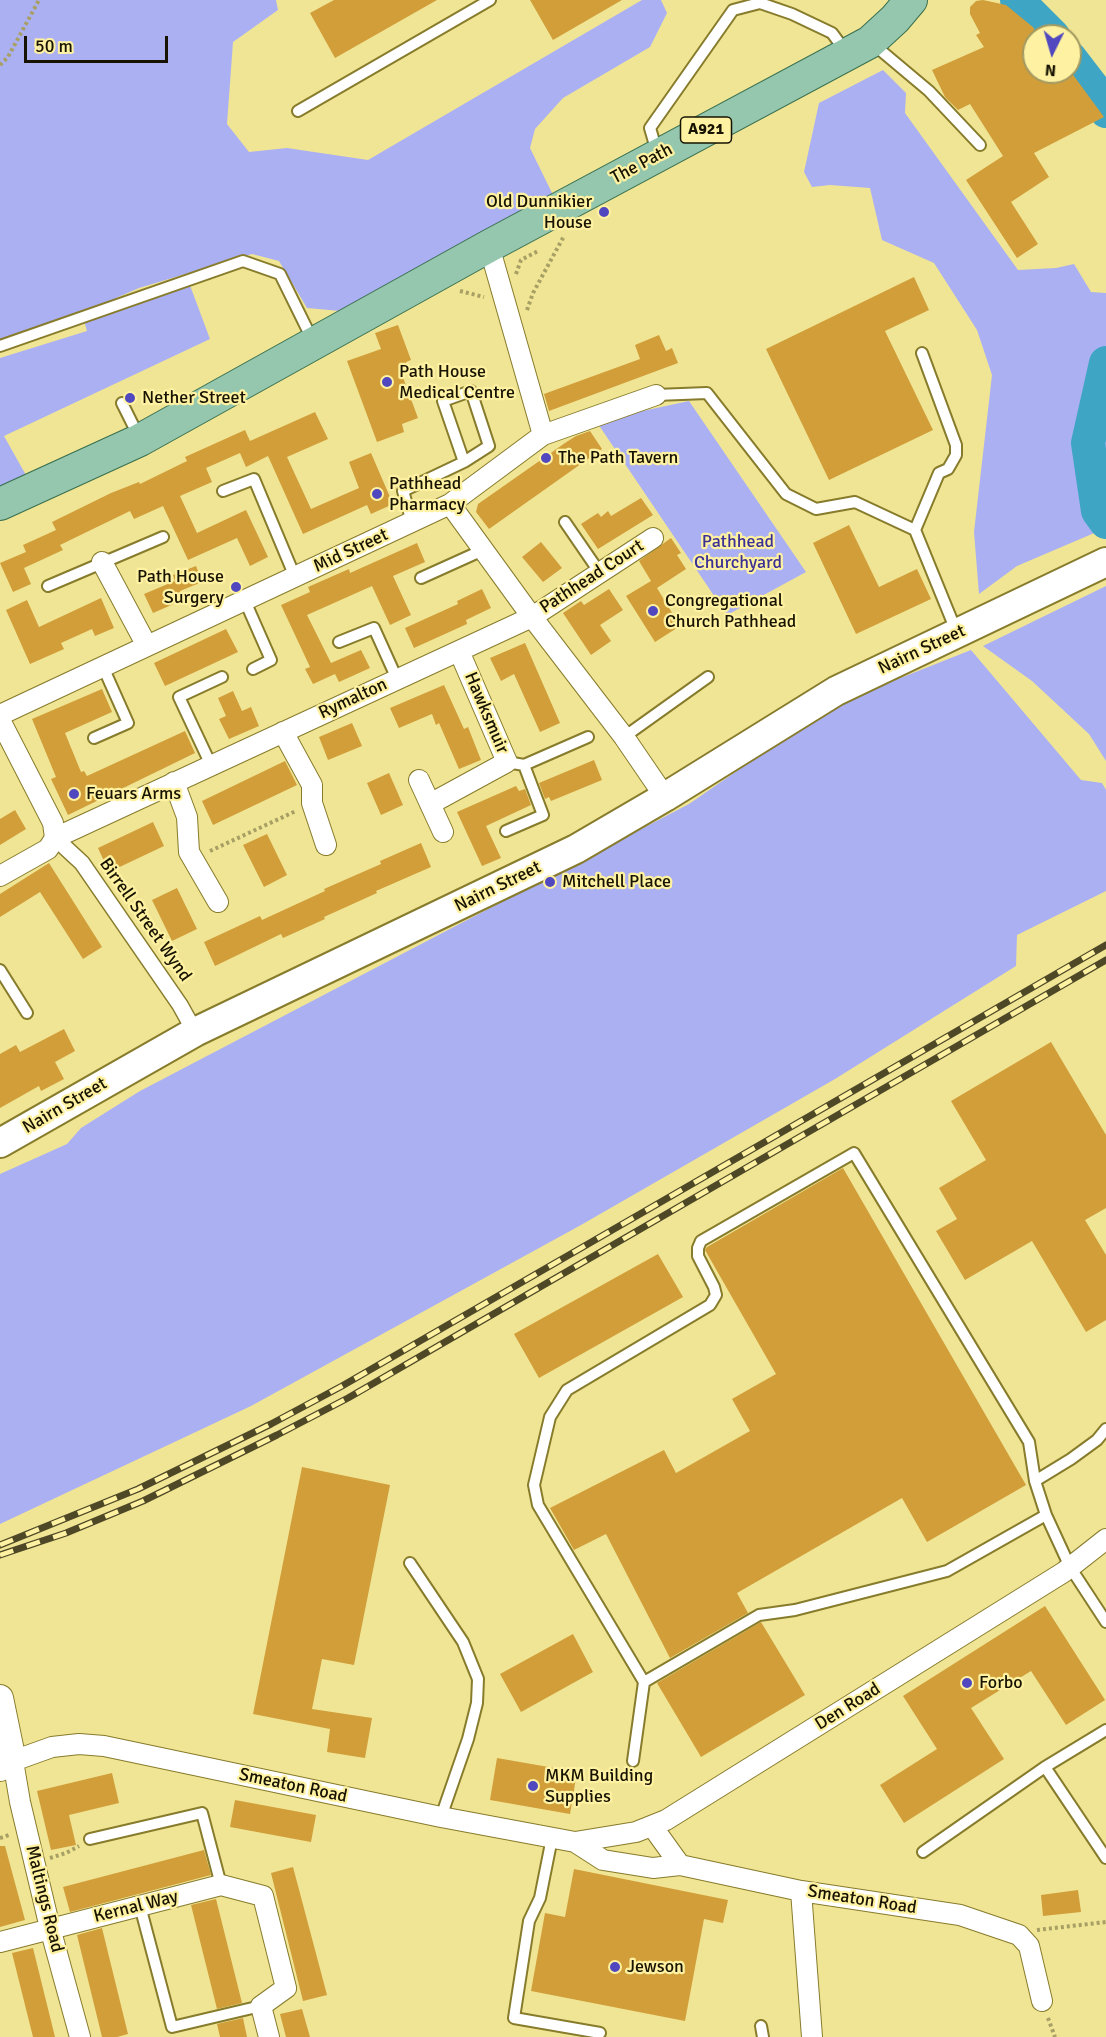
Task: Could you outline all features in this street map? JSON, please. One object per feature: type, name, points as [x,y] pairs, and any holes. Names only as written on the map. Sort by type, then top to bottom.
[{"type":"main road","name":"The Path","points":[[489,246],[859,48],[895,19],[911,0]]},
{"type":"main road","name":"A921","points":[[0,504],[140,440],[489,246]]},
{"type":"main road","name":"Nairn Street","points":[[0,1143],[195,1032],[576,849],[836,691],[1106,562]]},
{"type":"street","points":[[489,246],[543,435]]},
{"type":"street","name":"Mid Street","points":[[0,715],[450,504],[543,435],[656,395]]},
{"type":"street","points":[[450,504],[624,737],[665,797]]},
{"type":"street","name":"Pathhead Court","points":[[532,616],[653,538]]},
{"type":"street","points":[[102,562],[147,646]]},
{"type":"street","name":"Rymalton","points":[[0,876],[48,849],[55,837],[532,616]]},
{"type":"street","name":"Hawksmuir","points":[[430,804],[516,764],[459,651]]},
{"type":"street","points":[[0,720],[53,823],[55,837]]},
{"type":"street","points":[[283,732],[312,785],[312,802],[326,845]]},
{"type":"street","points":[[419,780],[443,832]]},
{"type":"street","points":[[174,782],[187,817],[189,852],[218,902]]},
{"type":"street","name":"Birrell Street Wynd","points":[[55,837],[82,863],[180,1005],[195,1032]]},
{"type":"street","name":"Den Road","points":[[575,1842],[636,1832],[686,1808],[1070,1567],[1106,1539]]},
{"type":"street","points":[[0,1698],[7,1764]]},
{"type":"street","name":"Smeaton Road","points":[[7,1764],[52,1748],[79,1744],[104,1746],[441,1817],[575,1842],[603,1860],[653,1868],[680,1865],[801,1891],[960,1915],[1019,1935]]},
{"type":"street","name":"Maltings Road","points":[[7,1764],[20,1802],[50,1928],[80,2037]]},
{"type":"street","points":[[652,1826],[680,1865]]},
{"type":"street","points":[[221,1885],[263,1896],[286,1988],[261,2006],[269,2037]]},
{"type":"street","name":"Kernal Way","points":[[0,1942],[221,1885]]},
{"type":"street","points":[[801,1891],[812,2037]]},
{"type":"street","points":[[1019,1935],[1029,1946],[1042,2001]]},
{"type":"lane","points":[[298,111],[490,0]]},
{"type":"lane","points":[[658,156],[650,128],[733,10],[760,3],[792,14],[832,33],[929,91],[980,145]]},
{"type":"lane","points":[[0,346],[243,261],[280,274],[314,344]]},
{"type":"lane","points":[[915,530],[939,473],[948,469],[956,455],[956,445],[922,353]]},
{"type":"lane","points":[[412,522],[403,491],[464,462],[489,446],[471,391],[443,401],[464,462]]},
{"type":"lane","points":[[656,395],[707,393],[786,494],[816,509],[855,502],[915,530],[957,633]]},
{"type":"lane","points":[[122,403],[140,440]]},
{"type":"lane","points":[[223,491],[254,478],[295,578]]},
{"type":"lane","points":[[565,522],[600,573]]},
{"type":"lane","points":[[48,586],[163,537]]},
{"type":"lane","points":[[421,578],[483,550]]},
{"type":"lane","points":[[245,601],[272,660],[253,669]]},
{"type":"lane","points":[[339,642],[374,628],[397,679]]},
{"type":"lane","points":[[94,738],[128,723],[103,667]]},
{"type":"lane","points":[[211,765],[179,697],[222,677]]},
{"type":"lane","points":[[624,737],[708,677]]},
{"type":"lane","points":[[506,831],[543,815],[516,764],[588,737]]},
{"type":"lane","points":[[0,970],[27,1013]]},
{"type":"lane","points":[[633,1761],[644,1682],[538,1505],[534,1485],[550,1417],[567,1390],[710,1305],[716,1295],[698,1256],[701,1241],[854,1153],[1029,1442],[1035,1481],[1046,1515],[1070,1567],[1106,1622]]},
{"type":"lane","points":[[1035,1481],[1080,1453],[1097,1440],[1106,1429]]},
{"type":"lane","points":[[644,1682],[759,1615],[795,1610],[948,1571],[1046,1515]]},
{"type":"lane","points":[[410,1563],[463,1642],[478,1679],[477,1703],[468,1739],[441,1817]]},
{"type":"lane","points":[[923,1852],[1045,1767],[1106,1730]]},
{"type":"lane","points":[[1045,1767],[1106,1858]]},
{"type":"lane","points":[[90,1839],[201,1813],[221,1885]]},
{"type":"lane","points":[[552,1838],[540,1898],[529,1921],[514,2018],[600,2033]]},
{"type":"lane","points":[[140,1906],[172,2027],[261,2006]]},
{"type":"path","points":[[0,66],[8,57],[39,0]]},
{"type":"path","points":[[516,340],[533,293],[564,236]]},
{"type":"path","points":[[193,859],[312,802]]},
{"type":"path","points":[[34,1863],[66,1853],[90,1839]]},
{"type":"path","points":[[1019,1935],[1030,1930],[1106,1922]]},
{"type":"green space","points":[[0,0],[276,0],[278,10],[233,42],[227,124],[249,152],[287,148],[368,160],[642,0],[661,0],[667,13],[650,47],[563,98],[535,129],[530,148],[553,195],[340,311],[307,308],[279,261],[252,254],[139,288],[116,298],[120,304],[188,280],[210,339],[4,436],[27,477],[0,486],[0,358],[87,331],[83,317],[0,346]]},
{"type":"green space","points":[[883,70],[906,93],[905,113],[1018,270],[1056,268],[1074,264],[1091,292],[1106,293],[1106,528],[1017,566],[979,594],[974,532],[992,375],[977,330],[934,263],[882,240],[870,188],[830,185],[812,187],[804,172],[819,103]]},
{"type":"green space","name":"Pathhead Churchyard","points":[[689,401],[806,572],[727,615],[596,421]]},
{"type":"green space","points":[[1106,586],[1106,761],[1089,734],[1032,681],[983,646]]},
{"type":"green space","points":[[971,650],[1081,780],[1102,783],[1106,790],[1106,891],[1017,935],[1016,966],[835,1079],[581,1225],[251,1406],[0,1524],[0,1174],[67,1144],[81,1128],[140,1091],[689,804],[786,737],[860,694]]},
{"type":"building","points":[[334,0],[437,0],[335,58],[310,13]]},
{"type":"building","points":[[530,0],[622,0],[553,40]]},
{"type":"building","points":[[983,0],[1006,5],[1029,24],[1022,24],[1022,84],[1080,84],[1104,117],[1034,153],[1049,177],[1011,202],[1038,244],[1017,258],[966,180],[1003,156],[970,104],[958,110],[945,97],[932,70],[984,47],[976,35],[980,33],[970,14],[970,7],[976,1]]},
{"type":"building","points":[[914,277],[929,310],[885,331],[933,430],[829,480],[766,349]]},
{"type":"building","name":"Path House Medical Centre","points":[[398,325],[411,360],[406,362],[408,369],[401,372],[418,418],[402,424],[404,432],[377,442],[347,361],[381,349],[375,333]]},
{"type":"building","points":[[659,335],[666,351],[672,348],[678,363],[549,411],[544,394],[640,359],[635,345]]},
{"type":"building","points":[[315,412],[328,439],[287,457],[311,509],[359,488],[349,462],[371,453],[393,504],[371,514],[367,505],[303,534],[268,456],[246,467],[240,453],[206,468],[212,482],[180,496],[197,533],[246,510],[268,557],[250,566],[237,538],[188,560],[163,506],[134,519],[130,511],[60,545],[63,550],[24,568],[31,584],[13,592],[0,563],[26,552],[23,545],[56,530],[52,522],[111,493],[139,482],[140,484],[187,461],[185,457],[245,430],[250,441]]},
{"type":"building","points":[[590,431],[602,449],[489,529],[476,512],[478,504],[565,443]]},
{"type":"building","points":[[641,498],[653,515],[598,549],[581,524],[598,513],[601,517],[608,511],[611,516]]},
{"type":"building","points":[[849,525],[879,587],[917,569],[931,599],[856,634],[813,543]]},
{"type":"building","points":[[671,538],[681,553],[677,555],[686,569],[657,588],[680,626],[655,642],[626,596],[651,581],[639,561]]},
{"type":"building","points":[[541,542],[562,568],[543,582],[522,557]]},
{"type":"building","points":[[417,543],[425,562],[393,576],[411,615],[390,625],[372,586],[307,615],[331,663],[361,650],[370,668],[339,682],[335,674],[313,684],[305,669],[310,667],[281,605],[310,592],[308,587],[349,569],[350,573]]},
{"type":"building","points":[[196,566],[202,582],[180,591],[183,600],[153,613],[144,594],[175,581],[173,575]]},
{"type":"building","points":[[482,589],[491,608],[466,620],[467,624],[414,648],[405,628],[458,604],[457,601]]},
{"type":"building","points":[[609,589],[623,610],[600,625],[611,641],[591,655],[563,613],[581,601],[584,605]]},
{"type":"building","points":[[101,598],[114,628],[95,636],[92,629],[61,643],[64,649],[30,664],[6,610],[27,600],[39,627]]},
{"type":"building","points":[[226,629],[238,652],[165,686],[154,663]]},
{"type":"building","points":[[525,643],[560,723],[540,732],[514,674],[501,681],[490,658]]},
{"type":"building","points":[[444,685],[464,729],[468,727],[481,760],[459,769],[439,723],[436,725],[432,714],[399,728],[390,708]]},
{"type":"building","points":[[102,689],[112,712],[65,733],[81,772],[84,771],[87,776],[185,731],[195,753],[68,815],[51,779],[56,777],[32,719]]},
{"type":"building","points":[[233,691],[242,711],[251,707],[259,726],[229,739],[219,719],[226,716],[218,698]]},
{"type":"building","points":[[352,723],[362,746],[328,760],[319,737]]},
{"type":"building","points":[[594,760],[602,780],[551,801],[549,797],[545,799],[539,783]]},
{"type":"building","points":[[285,761],[297,785],[213,825],[202,801]]},
{"type":"building","points":[[389,773],[403,805],[381,815],[367,783]]},
{"type":"building","points":[[516,786],[519,791],[525,789],[531,805],[486,826],[501,858],[482,866],[457,812]]},
{"type":"building","points":[[15,810],[26,829],[0,845],[0,819]]},
{"type":"building","points":[[153,822],[164,846],[109,872],[98,848]]},
{"type":"building","points":[[267,834],[287,875],[264,887],[243,845]]},
{"type":"building","points":[[421,843],[431,867],[376,891],[377,893],[324,917],[325,919],[283,938],[281,934],[215,966],[204,942],[260,916],[262,920]]},
{"type":"building","points":[[49,863],[102,947],[83,959],[40,892],[0,917],[0,894]]},
{"type":"building","points":[[177,888],[197,929],[172,941],[152,900]]},
{"type":"building","points":[[64,1029],[75,1051],[55,1062],[64,1079],[41,1091],[39,1086],[0,1108],[0,1054],[16,1045],[20,1052]]},
{"type":"building","points":[[1051,1042],[1106,1135],[1106,1208],[1085,1220],[1106,1255],[1106,1320],[1086,1332],[1032,1241],[965,1280],[936,1231],[957,1219],[939,1188],[986,1160],[951,1101]]},
{"type":"building","points":[[843,1168],[1026,1485],[927,1542],[902,1498],[737,1593],[748,1613],[670,1658],[606,1534],[574,1550],[550,1508],[664,1450],[676,1473],[750,1431],[732,1399],[776,1374],[705,1250]]},
{"type":"building","points":[[658,1254],[683,1297],[539,1378],[514,1334]]},
{"type":"building","points":[[302,1467],[390,1485],[354,1665],[322,1659],[312,1709],[372,1718],[365,1758],[327,1752],[330,1729],[253,1714]]},
{"type":"building","name":"Forbo","points":[[1045,1606],[1105,1700],[1066,1725],[1031,1671],[971,1708],[1004,1759],[904,1823],[880,1785],[937,1749],[903,1696]]},
{"type":"building","points":[[761,1622],[805,1695],[701,1757],[657,1683]]},
{"type":"building","points":[[573,1634],[593,1672],[521,1712],[500,1674]]},
{"type":"building","name":"MKM Building Supplies","points":[[497,1758],[577,1772],[570,1814],[490,1800]]},
{"type":"building","points":[[112,1773],[119,1803],[69,1815],[76,1845],[51,1850],[37,1791]]},
{"type":"building","points":[[235,1800],[316,1815],[311,1842],[230,1827]]},
{"type":"building","points":[[0,1846],[5,1846],[25,1920],[0,1927]]},
{"type":"building","points":[[204,1850],[211,1875],[70,1912],[63,1887]]},
{"type":"building","points":[[293,1867],[327,1995],[303,2001],[271,1873]]},
{"type":"building","name":"Jewson","points":[[574,1869],[728,1900],[723,1923],[704,1919],[685,2021],[531,1991],[545,1913],[565,1917]]},
{"type":"building","points":[[1078,1890],[1081,1912],[1043,1916],[1041,1895]]},
{"type":"building","points":[[216,1899],[242,2003],[217,2009],[191,1905]]},
{"type":"building","points":[[102,1928],[128,2034],[117,2037],[102,2037],[77,1935]]},
{"type":"building","points":[[33,1948],[55,2037],[33,2037],[12,1953]]},
{"type":"building","points":[[302,2009],[310,2037],[286,2037],[280,2014]]},
{"type":"building","points":[[243,2018],[247,2037],[220,2037],[217,2024]]},
{"type":"waterway","points":[[1017,0],[1041,24]]},
{"type":"waterway","points":[[1082,74],[1106,111]]},
{"type":"waterway","points":[[1106,363],[1088,443],[1098,511],[1106,522]]},
{"type":"railway","points":[[0,1545],[138,1489],[271,1424],[342,1386],[1106,945]]},
{"type":"railway","points":[[0,1555],[66,1533],[143,1501],[348,1398],[1106,960]]},
{"type":"place","name":"Old Dunnikier House","points":[[604,212]]},
{"type":"place","name":"Path House Medical Centre","points":[[387,382]]},
{"type":"place","name":"Nether Street","points":[[130,398]]},
{"type":"place","name":"The Path Tavern","points":[[546,458]]},
{"type":"place","name":"Pathhead Pharmacy","points":[[377,494]]},
{"type":"place","name":"Path House Surgery","points":[[236,587]]},
{"type":"place","name":"Congregational Church Pathhead","points":[[653,611]]},
{"type":"place","name":"Feuars Arms","points":[[74,794]]},
{"type":"place","name":"Mitchell Place","points":[[550,882]]},
{"type":"place","name":"Forbo","points":[[967,1683]]},
{"type":"place","name":"MKM Building Supplies","points":[[533,1786]]},
{"type":"place","name":"Jewson","points":[[615,1967]]}]
